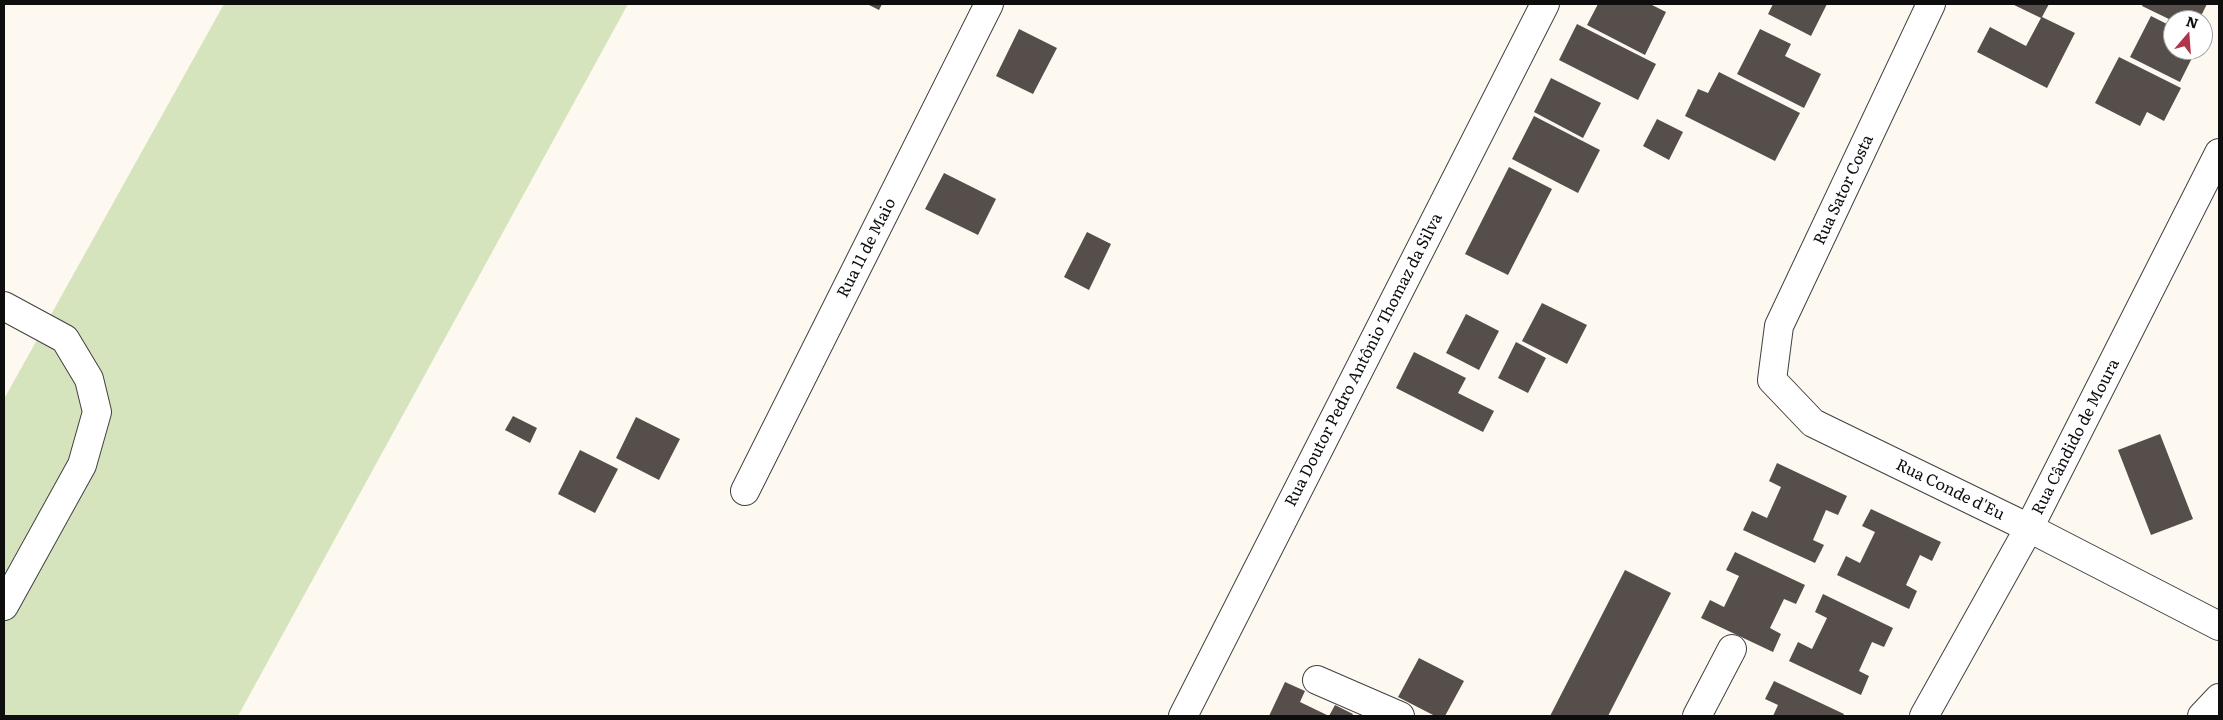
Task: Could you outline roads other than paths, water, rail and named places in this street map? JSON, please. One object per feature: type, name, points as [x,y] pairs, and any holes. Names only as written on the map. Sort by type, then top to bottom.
[{"type":"street","name":"Rua 11 de Maio","points":[[744,491],[989,4]]},
{"type":"street","name":"Rua Doutor Pedro Antônio Thomaz da Silva","points":[[1183,716],[1544,4]]},
{"type":"street","name":"Rua Sator Costa","points":[[1772,380],[1779,326],[1931,4]]},
{"type":"street","name":"Rua Cândido de Moura","points":[[1924,716],[2029,528],[2219,153]]},
{"type":"street","points":[[4,306],[65,339],[89,379],[97,412],[82,464],[4,606]]},
{"type":"street","name":"Rua Conde d'Eu","points":[[1772,380],[1813,423],[2029,528],[2219,626]]},
{"type":"street","points":[[1697,716],[1732,649]]},
{"type":"street","points":[[1317,680],[1400,716]]},
{"type":"street","points":[[2202,716],[2219,698]]}]
